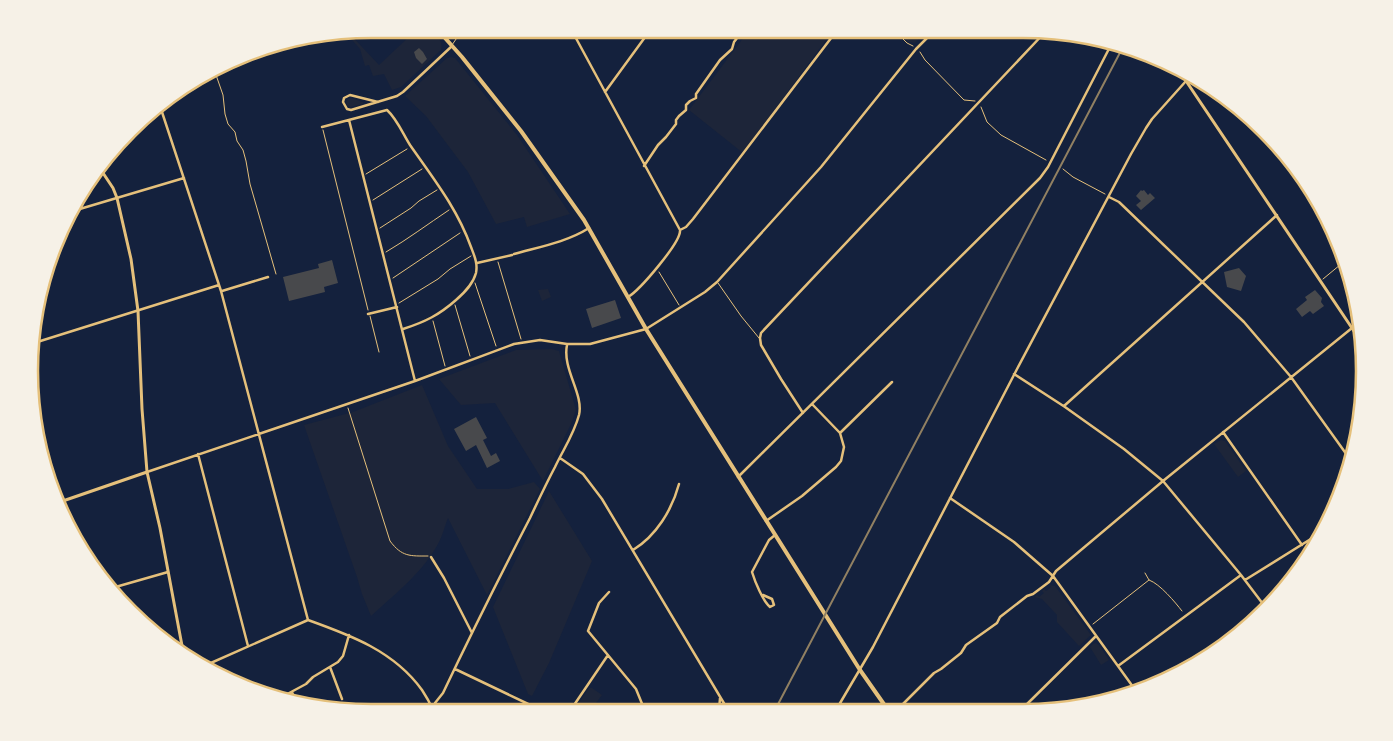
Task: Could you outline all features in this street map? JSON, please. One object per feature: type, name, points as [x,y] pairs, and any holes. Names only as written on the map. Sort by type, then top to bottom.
[{"type":"main road","points":[[445,38],[521,131],[589,228],[646,329],[860,670],[884,704]]},
{"type":"street","points":[[576,38],[680,230],[679,238],[656,268],[642,286],[628,297]]},
{"type":"street","points":[[605,92],[644,38]]},
{"type":"street","points":[[644,166],[658,145],[666,138],[676,124],[676,120],[686,110],[686,105],[696,98],[696,94],[720,60],[732,49],[737,38]]},
{"type":"street","points":[[680,230],[686,227],[698,214],[831,38]]},
{"type":"street","points":[[64,501],[347,405],[522,342],[540,340],[567,344],[590,344],[646,329],[705,292],[717,282],[821,167],[916,49],[927,38]]},
{"type":"street","points":[[803,413],[780,379],[761,345],[760,338],[764,329],[1040,38]]},
{"type":"street","points":[[378,102],[350,95],[344,98],[343,102],[344,106],[351,110],[378,102],[397,96],[452,46]]},
{"type":"street","points":[[738,477],[1040,178],[1048,167],[1110,49]]},
{"type":"street","points":[[840,704],[860,670],[1108,196],[1146,128],[1160,109],[1186,81],[1352,328],[1163,481],[1056,571],[1049,582],[1033,594],[1027,596],[991,628],[966,645],[961,653],[934,673],[903,704]]},
{"type":"street","points":[[322,127],[387,110],[440,187],[465,230],[477,263],[476,275],[473,281],[464,293],[445,310],[421,323],[403,329]]},
{"type":"street","points":[[162,111],[219,285],[308,620]]},
{"type":"street","points":[[349,120],[416,381]]},
{"type":"street","points":[[103,173],[113,188],[130,255],[138,311],[142,414],[147,472],[182,645]]},
{"type":"street","points":[[79,209],[185,178]]},
{"type":"street","points":[[1108,196],[1119,202],[1244,322],[1291,377],[1345,452]]},
{"type":"street","points":[[1064,406],[1276,215]]},
{"type":"street","points":[[477,263],[560,241],[589,228]]},
{"type":"street","points":[[221,292],[268,277]]},
{"type":"street","points":[[39,342],[219,285]]},
{"type":"street","points":[[368,314],[397,305]]},
{"type":"street","points":[[435,704],[443,693],[579,417],[580,410],[565,354],[567,344]]},
{"type":"street","points":[[1014,374],[1064,406],[1124,449],[1163,481],[1262,602]]},
{"type":"street","points":[[840,433],[892,382]]},
{"type":"street","points":[[766,521],[802,496],[836,467],[840,461],[843,453],[843,444],[840,433],[812,404]]},
{"type":"street","points":[[1223,432],[1302,545]]},
{"type":"street","points":[[198,454],[248,646]]},
{"type":"street","points":[[560,458],[583,474],[592,485],[724,704]]},
{"type":"street","points":[[633,550],[649,538],[660,525],[676,497],[679,484]]},
{"type":"street","points":[[950,498],[1014,542],[1053,576],[1132,685]]},
{"type":"street","points":[[762,595],[772,599],[774,605],[768,606],[762,595],[752,572],[769,540],[775,535]]},
{"type":"street","points":[[1245,580],[1309,541]]},
{"type":"street","points":[[431,557],[472,633]]},
{"type":"street","points":[[117,587],[168,572]]},
{"type":"street","points":[[1118,666],[1241,575]]},
{"type":"street","points":[[609,592],[599,603],[588,631],[636,689],[642,704]]},
{"type":"street","points":[[211,663],[308,620],[349,635],[379,650],[401,668],[422,690],[429,704]]},
{"type":"street","points":[[292,692],[306,684],[312,677],[338,662],[343,656],[349,635]]},
{"type":"street","points":[[1027,704],[1096,636]]},
{"type":"street","points":[[575,704],[608,655]]},
{"type":"street","points":[[330,668],[342,699]]},
{"type":"street","points":[[455,669],[529,704]]},
{"type":"street","points":[[719,704],[720,697]]},
{"type":"lane","points":[[452,46],[457,38]]},
{"type":"lane","points":[[717,282],[741,316],[760,338]]},
{"type":"path","points":[[902,38],[921,53],[925,60],[964,100],[972,100],[982,107],[987,122],[1002,136],[1046,160]]},
{"type":"path","points":[[216,76],[223,95],[228,124],[235,132],[237,141],[243,150],[250,184],[276,274]]},
{"type":"path","points":[[322,127],[379,352]]},
{"type":"path","points":[[363,176],[411,146]]},
{"type":"path","points":[[370,201],[426,167]]},
{"type":"path","points":[[1063,169],[1073,177],[1108,196]]},
{"type":"path","points":[[377,230],[440,187]]},
{"type":"path","points":[[383,254],[453,208]]},
{"type":"path","points":[[390,280],[465,230]]},
{"type":"path","points":[[397,305],[474,254]]},
{"type":"path","points":[[497,259],[522,342]]},
{"type":"path","points":[[1321,281],[1339,266]]},
{"type":"path","points":[[656,268],[680,308]]},
{"type":"path","points":[[473,281],[497,350]]},
{"type":"path","points":[[454,302],[471,360]]},
{"type":"path","points":[[432,318],[446,370]]},
{"type":"path","points":[[347,405],[390,541],[406,555],[431,557]]},
{"type":"path","points":[[1145,573],[1182,611]]},
{"type":"path","points":[[1090,627],[1150,580]]},
{"type":"shaded area","points":[[350,38],[354,38],[379,65],[408,38],[438,38],[440,41],[441,50],[401,87],[392,90],[384,74],[373,76],[369,65],[365,66],[360,49]]},
{"type":"shaded area","points":[[743,38],[827,38],[743,153],[689,110]]},
{"type":"shaded area","points":[[904,38],[919,38],[915,43],[908,42]]},
{"type":"shaded area","points":[[447,58],[455,58],[517,135],[570,214],[527,227],[524,217],[496,224],[468,172],[426,116],[405,96]]},
{"type":"shaded area","points":[[351,98],[363,102],[363,104],[350,107],[346,102]]},
{"type":"shaded area","points":[[548,289],[551,297],[542,301],[538,290]]},
{"type":"shaded area","points":[[552,349],[559,351],[576,410],[543,481],[495,403],[461,405],[439,379],[516,350]]},
{"type":"shaded area","points":[[422,385],[448,446],[477,489],[508,489],[534,482],[540,489],[487,595],[448,518],[440,540],[426,562],[409,581],[371,616],[304,425],[353,412]]},
{"type":"shaded area","points":[[1221,440],[1225,441],[1246,471],[1238,477],[1214,444]]},
{"type":"shaded area","points":[[549,491],[592,561],[549,663],[532,696],[528,694],[493,607]]},
{"type":"shaded area","points":[[1049,585],[1055,586],[1091,635],[1079,646],[1057,622],[1057,615],[1042,599],[1034,597],[1037,595],[1039,597],[1044,593],[1042,591],[1044,589],[1046,591],[1051,587]]},
{"type":"shaded area","points":[[1096,643],[1109,660],[1101,665],[1090,647]]},
{"type":"shaded area","points":[[589,688],[602,695],[595,704],[578,704]]},
{"type":"building","points":[[419,48],[427,59],[422,64],[416,58],[414,52]]},
{"type":"building","points":[[1141,190],[1144,190],[1148,195],[1150,193],[1155,198],[1141,210],[1136,205],[1141,201],[1136,196]]},
{"type":"building","points":[[332,260],[338,283],[324,287],[325,292],[289,301],[283,277],[319,268],[318,264]]},
{"type":"building","points":[[1239,268],[1246,276],[1241,291],[1227,287],[1224,272]]},
{"type":"building","points":[[1315,290],[1322,298],[1321,302],[1324,306],[1313,314],[1310,311],[1302,317],[1296,309],[1307,300],[1305,297]]},
{"type":"building","points":[[615,300],[621,318],[592,328],[586,309]]},
{"type":"building","points":[[476,417],[487,438],[483,440],[491,456],[496,453],[500,461],[487,468],[476,445],[466,451],[454,429]]},
{"type":"railway","points":[[778,704],[1120,52]]}]
